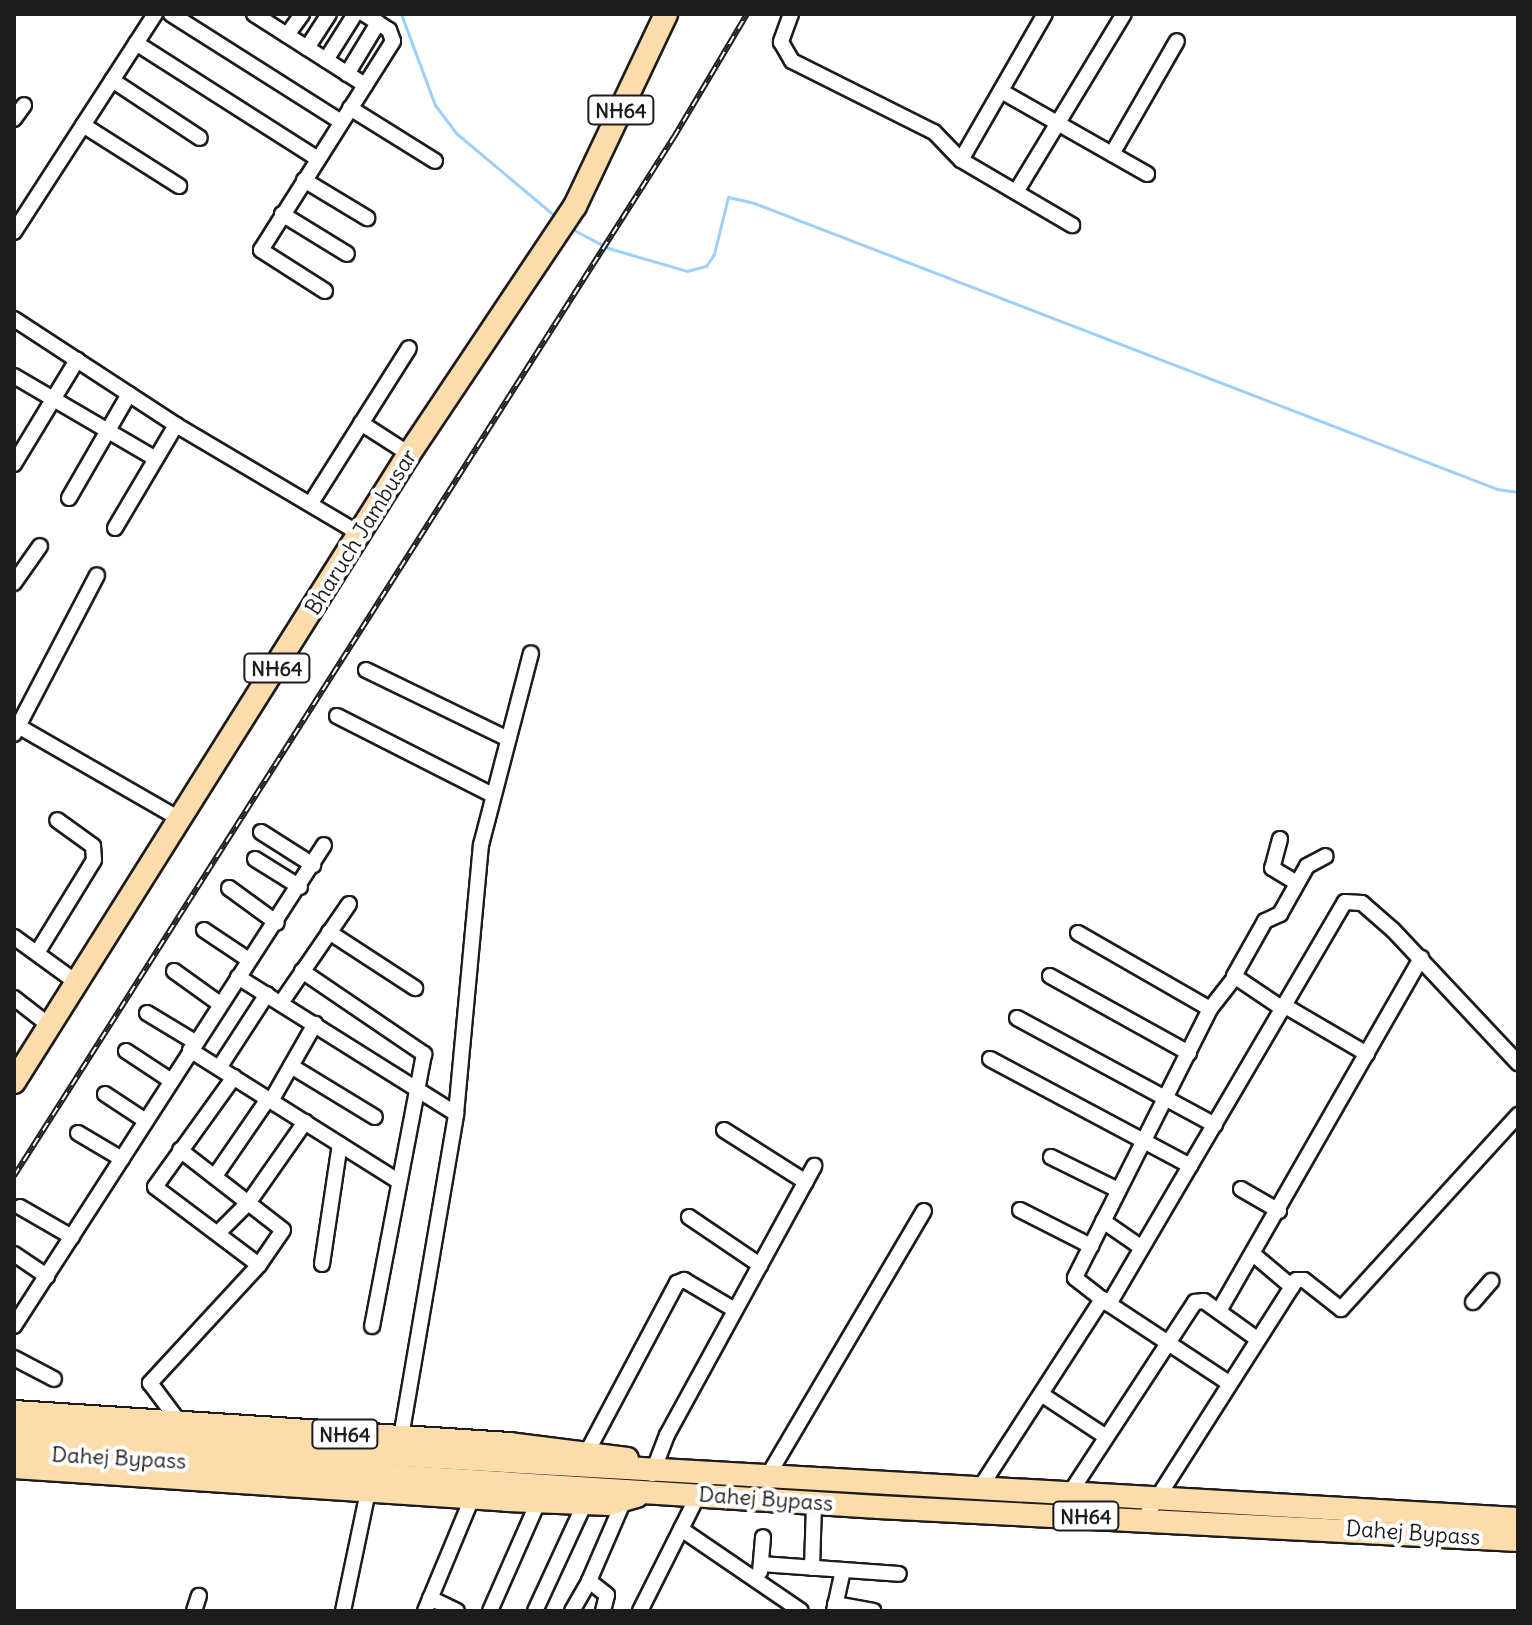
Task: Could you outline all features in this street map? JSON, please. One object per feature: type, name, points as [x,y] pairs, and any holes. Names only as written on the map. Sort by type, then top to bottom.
[{"type":"highway","name":"Bharuch Jambusar","points":[[14,1082],[409,454],[575,206],[666,14]]},
{"type":"highway","name":"NH64","points":[[14,1412],[401,1437],[586,1454],[671,1482]]},
{"type":"highway","name":"Dahej Bypass","points":[[14,1433],[260,1458]]},
{"type":"highway","name":"Dahej Bypass","points":[[14,1452],[260,1458],[671,1482],[766,1480],[1518,1519]]},
{"type":"highway","name":"NH64","points":[[14,1467],[538,1502],[624,1500],[671,1482]]},
{"type":"highway","name":"Dahej Bypass","points":[[671,1482],[814,1503],[1518,1540]]},
{"type":"street","points":[[14,232],[155,14]]},
{"type":"street","points":[[171,14],[341,122]]},
{"type":"street","points":[[254,14],[270,18],[287,35],[365,85]]},
{"type":"street","points":[[287,35],[302,14]]},
{"type":"street","points":[[307,48],[329,14]]},
{"type":"street","points":[[326,60],[355,14]]},
{"type":"street","points":[[325,291],[263,253],[282,214],[393,41],[389,30],[364,14]]},
{"type":"street","points":[[791,14],[781,42],[792,61],[934,132],[961,160],[1072,225]]},
{"type":"street","points":[[961,160],[1045,14]]},
{"type":"street","points":[[1016,192],[1124,14]]},
{"type":"street","points":[[347,74],[378,23]]},
{"type":"street","points":[[1112,154],[1177,41]]},
{"type":"street","points":[[136,43],[318,159]]},
{"type":"street","points":[[112,80],[200,138]]},
{"type":"street","points":[[1001,91],[1147,174]]},
{"type":"street","points":[[14,119],[24,105]]},
{"type":"street","points":[[350,108],[435,161]]},
{"type":"street","points":[[83,125],[179,186]]},
{"type":"street","points":[[304,180],[367,218]]},
{"type":"street","points":[[282,214],[347,254]]},
{"type":"street","points":[[14,319],[176,425],[360,534]]},
{"type":"street","points":[[311,503],[409,348]]},
{"type":"street","points":[[14,464],[77,360]]},
{"type":"street","points":[[14,376],[156,459]]},
{"type":"street","points":[[69,498],[129,394]]},
{"type":"street","points":[[361,423],[409,454]]},
{"type":"street","points":[[115,528],[176,425]]},
{"type":"street","points":[[14,583],[40,546]]},
{"type":"street","points":[[97,575],[16,730],[62,747],[180,819]]},
{"type":"street","points":[[401,1437],[456,1114],[481,845],[531,653]]},
{"type":"street","points":[[366,670],[508,739]]},
{"type":"street","points":[[337,716],[493,795]]},
{"type":"street","points":[[37,953],[94,860],[93,846],[57,820]]},
{"type":"street","points":[[261,832],[313,865]]},
{"type":"street","points":[[1280,839],[1272,868],[1297,883]]},
{"type":"street","points":[[16,1317],[47,1276],[192,1046],[277,923],[324,845]]},
{"type":"street","points":[[1229,1383],[1075,1278],[1210,1009],[1234,978],[1265,921],[1280,914],[1307,866],[1326,856]]},
{"type":"street","points":[[255,859],[300,887]]},
{"type":"street","points":[[229,888],[277,923]]},
{"type":"street","points":[[978,1491],[1142,1248],[1350,900],[1362,903],[1421,958],[1518,1063]]},
{"type":"street","points":[[281,1003],[349,904]]},
{"type":"street","points":[[204,930],[249,960]]},
{"type":"street","points":[[329,932],[415,988]]},
{"type":"street","points":[[1078,933],[1210,1009]]},
{"type":"street","points":[[14,937],[76,982]]},
{"type":"street","points":[[1219,1311],[1279,1211],[1421,958]]},
{"type":"street","points":[[174,971],[220,1004]]},
{"type":"street","points":[[302,971],[422,1049],[372,1326]]},
{"type":"street","points":[[1050,976],[1189,1053]]},
{"type":"street","points":[[238,977],[456,1114]]},
{"type":"street","points":[[1234,978],[1367,1054]]},
{"type":"street","points":[[219,1068],[267,994]]},
{"type":"street","points":[[16,1005],[50,1026]]},
{"type":"street","points":[[147,1013],[219,1068],[398,1181]]},
{"type":"street","points":[[1017,1018],[1215,1125]]},
{"type":"street","points":[[215,1176],[270,1100],[315,1024]]},
{"type":"street","points":[[126,1051],[170,1080]]},
{"type":"street","points":[[990,1059],[1190,1166]]},
{"type":"street","points":[[291,1066],[375,1117]]},
{"type":"street","points":[[234,1077],[155,1187],[245,1255],[254,1270]]},
{"type":"street","points":[[105,1094],[146,1121]]},
{"type":"street","points":[[1144,1519],[1292,1287],[1301,1279],[1341,1309],[1518,1115]]},
{"type":"street","points":[[221,1230],[249,1202],[305,1122]]},
{"type":"street","points":[[724,1130],[806,1182]]},
{"type":"street","points":[[78,1133],[122,1159]]},
{"type":"street","points":[[322,1264],[340,1144]]},
{"type":"street","points":[[180,1150],[283,1230],[254,1270],[150,1383],[180,1423]]},
{"type":"street","points":[[1051,1157],[1118,1190]]},
{"type":"street","points":[[640,1611],[681,1529],[671,1482],[735,1310],[814,1166]]},
{"type":"street","points":[[1241,1189],[1279,1211]]},
{"type":"street","points":[[20,1207],[72,1237]]},
{"type":"street","points":[[1020,1210],[1091,1246]]},
{"type":"street","points":[[766,1480],[924,1211]]},
{"type":"street","points":[[689,1217],[760,1265]]},
{"type":"street","points":[[1103,1221],[1142,1248]]},
{"type":"street","points":[[14,1254],[47,1276]]},
{"type":"street","points":[[1253,1254],[1292,1287]]},
{"type":"street","points":[[586,1454],[677,1283],[684,1280],[735,1310]]},
{"type":"street","points":[[1473,1302],[1491,1281]]},
{"type":"street","points":[[1068,1496],[1166,1339],[1195,1302],[1204,1301],[1257,1339]]},
{"type":"street","points":[[14,1358],[54,1379]]},
{"type":"street","points":[[1041,1394],[1105,1436]]},
{"type":"street","points":[[343,1611],[368,1491]]},
{"type":"street","points":[[457,1611],[428,1604],[472,1498]]},
{"type":"street","points":[[572,1611],[589,1581],[624,1500]]},
{"type":"street","points":[[490,1611],[538,1502]]},
{"type":"street","points":[[535,1611],[585,1503]]},
{"type":"street","points":[[812,1568],[814,1503]]},
{"type":"street","points":[[681,1529],[800,1611]]},
{"type":"street","points":[[759,1584],[763,1537]]},
{"type":"street","points":[[761,1564],[899,1574]]},
{"type":"street","points":[[843,1570],[835,1608],[873,1611]]},
{"type":"street","points":[[589,1581],[607,1595],[603,1611]]},
{"type":"waterway","points":[[401,14],[435,105],[456,133],[556,217]]},
{"type":"waterway","points":[[572,229],[608,248],[687,271],[706,266],[714,254],[728,197],[754,203],[1497,489],[1518,492]]},
{"type":"railway","points":[[14,1176],[674,137],[747,14]]}]
